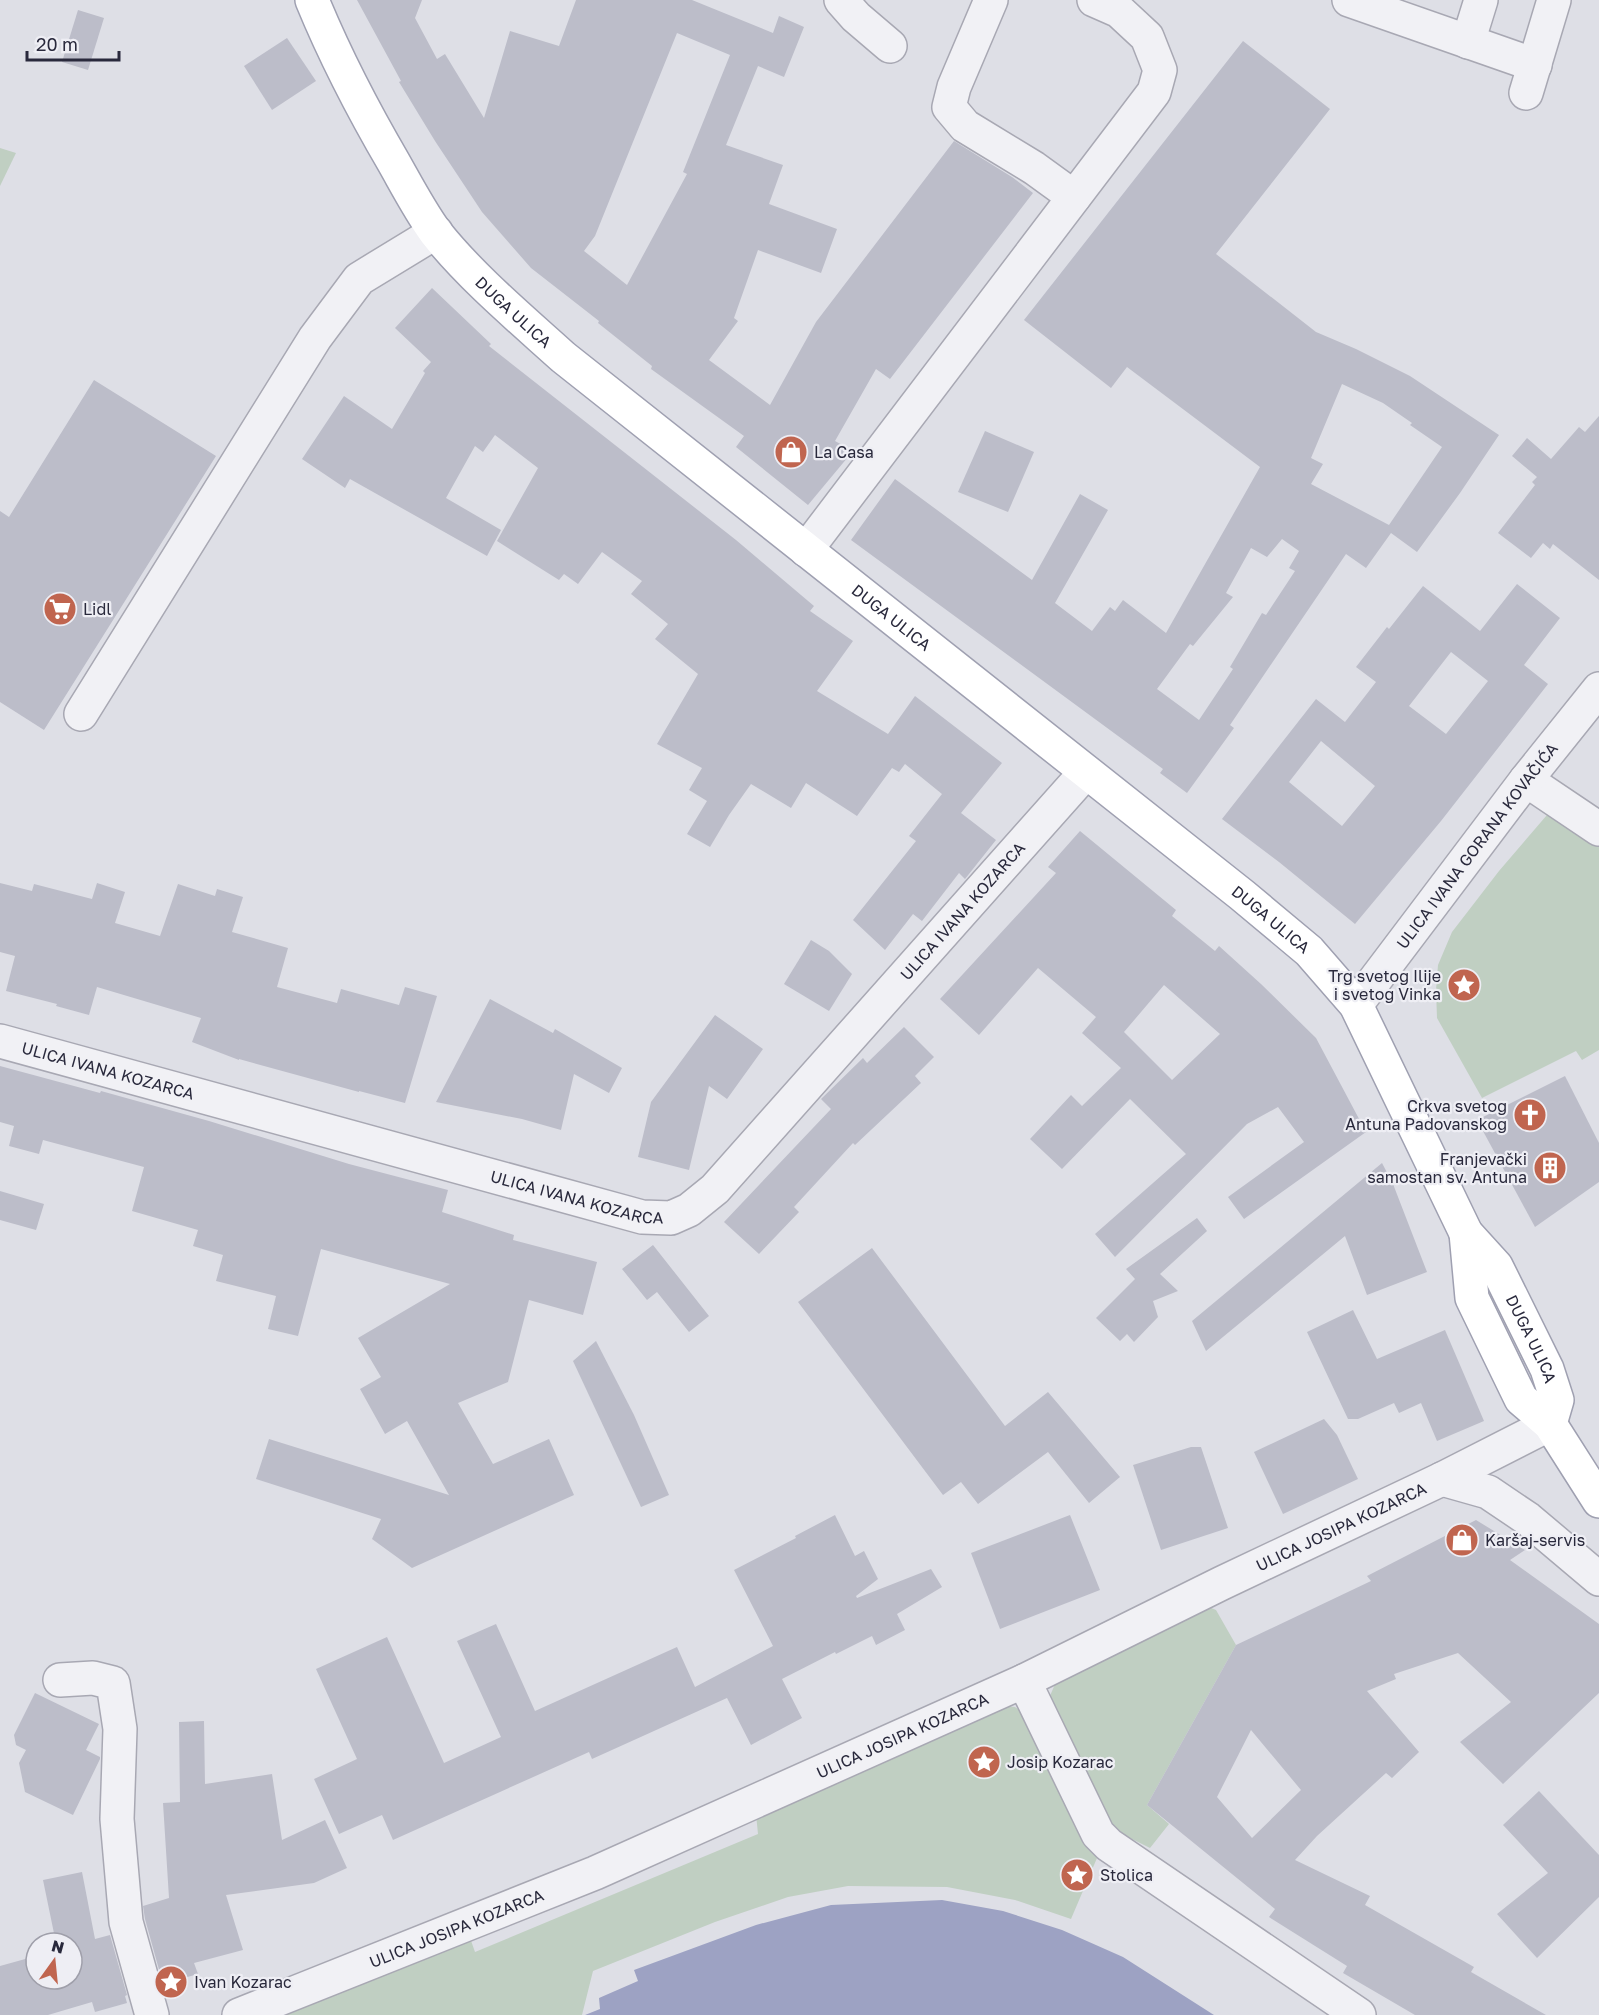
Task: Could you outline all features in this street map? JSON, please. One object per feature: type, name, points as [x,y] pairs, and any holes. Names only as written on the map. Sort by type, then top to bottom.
[{"type":"main road","name":"DUGA ULICA","points":[[312,0],[328,39],[377,133],[436,232],[489,289],[563,357],[1242,895],[1309,951],[1356,1005],[1466,1233],[1472,1298],[1521,1399],[1550,1424],[1599,1501]]},
{"type":"street","points":[[991,0],[954,87],[949,107],[965,126],[1034,168],[1074,197]]},
{"type":"street","points":[[806,550],[1154,92],[1160,70],[1147,37],[1119,11],[1094,0]]},
{"type":"street","points":[[1349,0],[1468,42],[1530,79],[1554,0]]},
{"type":"street","points":[[1468,42],[1482,0]]},
{"type":"street","points":[[855,6],[890,46]]},
{"type":"street","points":[[81,714],[315,338],[359,279],[436,232]]},
{"type":"street","name":"ULICA IVANA GORANA KOVAČIĆA","points":[[1356,1005],[1526,780],[1599,688]]},
{"type":"street","name":"ULICA IVANA KOZARCA","points":[[0,1041],[642,1217],[671,1218],[689,1210],[715,1189],[1086,772]]},
{"type":"street","points":[[1526,780],[1599,829]]},
{"type":"street","name":"ULICA JOSIPA KOZARCA","points":[[239,2015],[596,1873],[1024,1681],[1222,1583],[1442,1479],[1550,1424]]},
{"type":"street","points":[[1442,1479],[1488,1492],[1528,1519],[1599,1579]]},
{"type":"street","points":[[60,1680],[93,1678],[113,1683],[120,1729],[117,1819],[126,1922],[152,2015]]},
{"type":"street","points":[[1024,1681],[1098,1834],[1109,1845],[1359,2015]]},
{"type":"green space","points":[[0,148],[16,153],[0,186]]},
{"type":"green space","points":[[1553,808],[1599,838],[1599,1050],[1582,1060],[1576,1051],[1482,1098],[1437,1018],[1438,965],[1452,932],[1499,871]]},
{"type":"green space","points":[[1209,1607],[1216,1610],[1236,1645],[1147,1805],[1169,1824],[1150,1848],[1126,1836],[1108,1821],[1049,1698],[1056,1682]]},
{"type":"green space","points":[[1005,1706],[1015,1707],[1026,1714],[1100,1851],[1071,1919],[1015,1900],[947,1887],[848,1886],[788,1897],[715,1922],[593,1971],[582,2015],[267,2015],[469,1935],[475,1952],[758,1834],[756,1814]]},
{"type":"water","points":[[942,1900],[1003,1911],[1062,1930],[1123,1957],[1214,2015],[585,2015],[600,2009],[599,1998],[638,1981],[634,1970],[756,1925],[831,1905]]},
{"type":"building","points":[[357,0],[422,0],[415,18],[437,59],[445,54],[484,118],[510,31],[559,46],[576,0],[692,0],[773,33],[779,16],[804,27],[784,77],[758,66],[726,145],[783,165],[769,204],[837,229],[821,273],[758,250],[734,318],[738,321],[709,360],[770,405],[816,322],[954,141],[1012,177],[1033,193],[890,379],[876,369],[835,441],[853,451],[808,505],[736,447],[744,436],[651,369],[652,366],[598,323],[599,321],[531,268],[482,212],[435,141],[399,82],[401,81]],"holes":[[[677,33],[730,55],[683,172],[687,174],[627,285],[584,251],[595,236]]]},
{"type":"building","points":[[78,10],[104,18],[88,70],[62,62]]},
{"type":"building","points":[[287,38],[316,81],[272,110],[244,66]]},
{"type":"building","points":[[1243,41],[1330,109],[1216,254],[1316,332],[1410,376],[1499,435],[1417,552],[1391,533],[1366,568],[1346,554],[1230,725],[1234,728],[1187,793],[1160,773],[1163,769],[851,540],[895,479],[1032,580],[1080,494],[1108,510],[1055,603],[1092,631],[1110,607],[1115,611],[1123,600],[1166,633],[1260,467],[1127,367],[1111,388],[1024,320]],"holes":[[[1342,384],[1383,403],[1442,447],[1389,525],[1311,484],[1323,464],[1311,458]],[[1282,539],[1299,551],[1289,568],[1295,571],[1266,615],[1262,613],[1230,667],[1233,669],[1199,720],[1157,689],[1190,644],[1193,646],[1233,597],[1226,593],[1251,548],[1267,557]]]},
{"type":"building","points":[[432,288],[491,344],[489,346],[736,540],[814,606],[810,611],[853,641],[817,691],[888,734],[915,696],[1002,763],[961,813],[996,840],[965,879],[959,873],[922,921],[913,914],[885,950],[853,920],[916,841],[909,836],[942,794],[905,764],[899,772],[892,768],[857,816],[806,783],[791,808],[751,784],[710,847],[687,834],[707,801],[689,790],[702,768],[657,744],[698,674],[655,639],[668,624],[631,594],[642,581],[602,552],[578,584],[564,574],[559,580],[497,541],[538,468],[495,435],[483,452],[475,446],[446,498],[501,530],[487,556],[350,479],[345,488],[302,459],[344,396],[392,429],[425,373],[423,371],[431,362],[395,328]]},
{"type":"building","name":"Lidl","points":[[94,380],[216,456],[44,730],[0,702],[0,511],[9,517]]},
{"type":"building","points":[[1599,416],[1599,580],[1553,544],[1550,549],[1543,543],[1531,558],[1498,533],[1535,485],[1532,482],[1537,477],[1512,456],[1527,438],[1551,459],[1579,427],[1585,432]]},
{"type":"building","points":[[985,431],[1034,452],[1008,512],[958,492]]},
{"type":"building","points":[[1517,584],[1560,618],[1524,665],[1548,684],[1441,821],[1355,924],[1222,819],[1316,699],[1345,722],[1376,682],[1356,667],[1423,586],[1480,631]],"holes":[[[1451,652],[1488,681],[1446,734],[1409,706]],[[1321,741],[1375,786],[1342,826],[1289,782]]]},
{"type":"building","points":[[1080,831],[1176,910],[1172,916],[1215,951],[1219,946],[1316,1038],[1366,1132],[1244,1219],[1228,1197],[1304,1142],[1278,1107],[1247,1124],[1115,1257],[1095,1234],[1186,1154],[1130,1099],[1062,1169],[1030,1139],[1071,1095],[1082,1106],[1121,1068],[1082,1033],[1096,1017],[1038,968],[979,1035],[940,999],[1056,873],[1048,867]],"holes":[[[1164,985],[1220,1034],[1172,1080],[1124,1032]]]},
{"type":"building","points":[[0,883],[32,891],[34,884],[92,899],[97,883],[125,892],[115,923],[160,936],[178,884],[215,896],[217,889],[243,897],[232,932],[288,948],[277,987],[337,1003],[341,989],[399,1005],[405,987],[437,996],[405,1103],[239,1060],[192,1042],[201,1018],[97,987],[89,1015],[6,991],[15,956],[0,952]]},
{"type":"building","points":[[811,940],[829,951],[852,974],[829,1011],[784,984]]},
{"type":"building","points":[[490,999],[553,1033],[555,1029],[622,1068],[609,1093],[574,1074],[561,1130],[522,1119],[436,1102]]},
{"type":"building","points":[[715,1015],[763,1049],[727,1099],[709,1086],[689,1170],[638,1157],[651,1102]]},
{"type":"building","points":[[904,1027],[934,1057],[915,1076],[921,1083],[855,1145],[853,1143],[794,1207],[799,1212],[759,1254],[724,1222],[831,1109],[821,1099],[863,1058],[867,1063]]},
{"type":"building","points":[[0,1066],[100,1093],[101,1091],[349,1164],[448,1190],[442,1212],[514,1235],[513,1240],[597,1262],[583,1315],[529,1300],[508,1382],[458,1403],[493,1464],[549,1439],[574,1495],[412,1568],[372,1539],[381,1519],[256,1479],[269,1439],[449,1495],[407,1421],[385,1434],[360,1389],[381,1377],[358,1338],[450,1284],[321,1249],[298,1336],[268,1329],[276,1296],[216,1281],[223,1255],[193,1246],[198,1230],[132,1211],[144,1167],[43,1140],[39,1154],[9,1146],[14,1126],[0,1122]]},
{"type":"building","points":[[1565,1076],[1599,1143],[1599,1182],[1535,1227],[1477,1120]]},
{"type":"building","points":[[1382,1163],[1393,1184],[1427,1272],[1367,1295],[1345,1236],[1206,1351],[1192,1321]]},
{"type":"building","points":[[0,1191],[44,1204],[36,1230],[0,1220]]},
{"type":"building","points":[[1197,1218],[1207,1231],[1160,1274],[1178,1291],[1153,1301],[1158,1317],[1134,1342],[1127,1334],[1120,1341],[1096,1318],[1135,1279],[1126,1269]]},
{"type":"building","points":[[653,1245],[709,1316],[689,1332],[657,1292],[647,1300],[622,1269]]},
{"type":"building","points":[[872,1248],[1005,1426],[1048,1392],[1120,1477],[1089,1503],[1048,1452],[978,1504],[961,1482],[943,1495],[798,1302]]},
{"type":"building","points":[[1353,1310],[1377,1359],[1445,1330],[1484,1421],[1437,1441],[1421,1403],[1399,1413],[1394,1403],[1358,1419],[1348,1419],[1307,1332]]},
{"type":"building","points":[[596,1341],[634,1415],[669,1495],[641,1507],[573,1361]]},
{"type":"building","points":[[1324,1419],[1337,1435],[1358,1479],[1283,1514],[1254,1452]]},
{"type":"building","points":[[1191,1447],[1201,1447],[1228,1528],[1161,1550],[1133,1465]]},
{"type":"building","points":[[835,1515],[855,1556],[864,1551],[878,1579],[856,1596],[857,1598],[931,1569],[942,1587],[897,1614],[905,1630],[876,1645],[872,1636],[782,1679],[802,1718],[751,1745],[727,1698],[592,1759],[589,1752],[393,1840],[382,1815],[339,1834],[314,1779],[357,1759],[316,1669],[387,1637],[444,1763],[501,1737],[457,1641],[496,1624],[535,1711],[677,1647],[695,1687],[773,1646],[734,1570]]},
{"type":"building","points":[[1070,1515],[1100,1590],[1000,1629],[971,1553]]},
{"type":"building","points":[[1476,1520],[1525,1550],[1510,1560],[1599,1624],[1599,1693],[1503,1784],[1460,1742],[1511,1702],[1458,1653],[1394,1674],[1396,1679],[1367,1691],[1419,1752],[1392,1778],[1386,1773],[1317,1836],[1295,1860],[1370,1896],[1365,1905],[1474,1967],[1471,1972],[1546,2015],[1415,2015],[1343,1973],[1347,1966],[1269,1917],[1275,1909],[1147,1805],[1236,1645],[1371,1581],[1367,1576]],"holes":[[[1251,1730],[1301,1790],[1252,1838],[1217,1797]]]},
{"type":"building","points":[[35,1693],[99,1724],[86,1750],[100,1759],[73,1815],[25,1792],[19,1763],[26,1750],[16,1745],[14,1735]]},
{"type":"building","points":[[204,1721],[205,1784],[272,1774],[282,1840],[325,1820],[347,1868],[314,1883],[226,1895],[243,1950],[194,1963],[198,1974],[163,1984],[143,1906],[169,1898],[163,1803],[180,1802],[179,1722]]},
{"type":"building","points":[[1539,1791],[1599,1855],[1599,1897],[1537,1958],[1497,1914],[1548,1873],[1503,1825]]},
{"type":"building","points":[[82,1872],[95,1939],[110,1935],[127,1995],[125,1996],[127,2003],[95,2012],[92,2002],[48,2015],[0,2015],[0,1966],[24,1959],[24,1991],[84,1991],[84,1931],[54,1931],[43,1880]]},
{"type":"place","name":"La Casa","points":[[791,452]]},
{"type":"place","name":"Lidl","points":[[60,609]]},
{"type":"place","name":"Trg svetog Ilije i svetog Vinka","points":[[1464,985]]},
{"type":"place","name":"Crkva svetog Antuna Padovanskog","points":[[1530,1115]]},
{"type":"place","name":"Franjevački samostan sv. Antuna","points":[[1550,1168]]},
{"type":"place","name":"Karšaj-servis","points":[[1462,1540]]},
{"type":"place","name":"Josip Kozarac","points":[[984,1762]]},
{"type":"place","name":"Stolica","points":[[1077,1875]]},
{"type":"place","name":"Ivan Kozarac","points":[[171,1982]]}]
